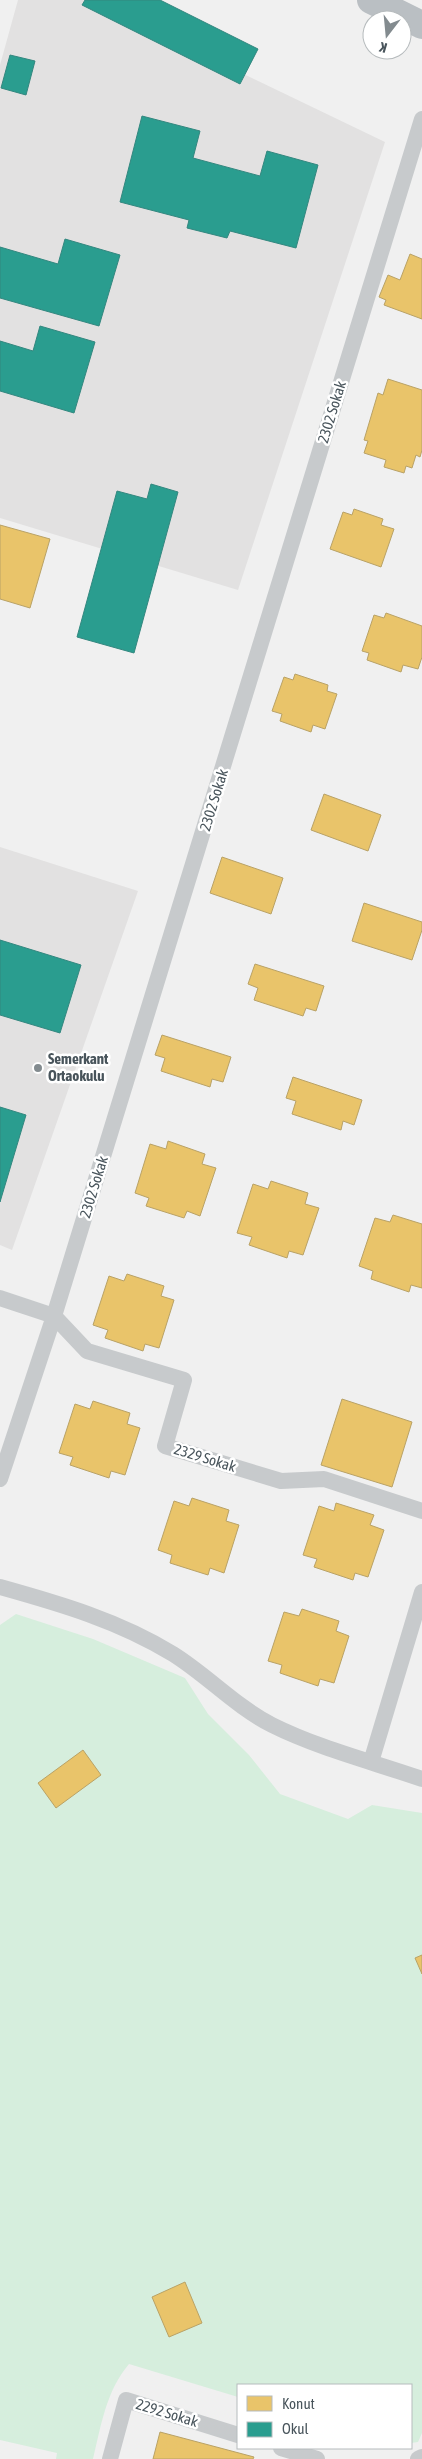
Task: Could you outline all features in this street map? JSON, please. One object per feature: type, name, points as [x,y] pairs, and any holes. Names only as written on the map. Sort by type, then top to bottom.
[{"type":"highway","points":[[372,0],[422,25]]},
{"type":"street","name":"2302 Sokak","points":[[0,1479],[54,1316],[422,119]]},
{"type":"street","name":"2329 Sokak","points":[[0,1298],[54,1316],[87,1351],[184,1380],[165,1446],[281,1481],[324,1479],[422,1511]]},
{"type":"street","points":[[0,1588],[82,1611],[114,1623],[174,1655],[233,1701],[272,1725],[422,1779]]},
{"type":"street","points":[[371,1762],[422,1592]]},
{"type":"street","name":"2292 Sokak","points":[[110,2459],[126,2400],[237,2435]]},
{"type":"street","points":[[284,2449],[317,2459]]},
{"type":"street","points":[[418,2459],[422,2457]]},
{"type":"shaded area","points":[[18,0],[90,0],[385,142],[238,590],[0,518],[0,65]]},
{"type":"shaded area","name":"Semerkant Ortaokulu","points":[[0,847],[138,891],[12,1250],[0,1245]]},
{"type":"green space","points":[[16,1614],[93,1639],[185,1678],[208,1714],[249,1755],[280,1794],[348,1819],[372,1805],[422,1813],[422,2433],[418,2442],[412,2443],[412,2384],[237,2384],[237,2397],[129,2364],[121,2374],[105,2409],[93,2459],[56,2459],[57,2453],[0,2440],[0,1625]]},
{"type":"building: Konut","points":[[410,254],[422,259],[422,319],[384,305],[386,300],[379,297],[388,275],[400,280]]},
{"type":"building: Konut","points":[[388,379],[422,390],[422,450],[420,457],[416,455],[412,468],[406,466],[404,473],[384,467],[386,460],[364,453],[368,441],[364,440],[378,393],[383,395]]},
{"type":"building: Konut","points":[[354,509],[383,519],[381,525],[394,529],[381,567],[330,549],[343,512],[352,515]]},
{"type":"building: Konut","points":[[0,525],[50,539],[30,608],[0,599]]},
{"type":"building: Konut","points":[[386,613],[422,626],[422,657],[418,669],[403,665],[401,672],[367,660],[369,653],[362,651],[374,615],[384,618]]},
{"type":"building: Konut","points":[[295,674],[328,685],[327,691],[337,694],[325,729],[313,725],[311,732],[280,721],[282,714],[272,711],[284,677],[293,680]]},
{"type":"building: Konut","points":[[324,794],[381,815],[368,851],[311,830]]},
{"type":"building: Konut","points":[[222,857],[283,878],[271,914],[210,893]]},
{"type":"building: Konut","points":[[364,903],[422,922],[422,930],[412,960],[352,941]]},
{"type":"building: Konut","points":[[255,964],[324,986],[316,1011],[306,1008],[303,1016],[254,1000],[258,988],[248,984]]},
{"type":"building: Konut","points":[[162,1035],[231,1057],[223,1082],[212,1079],[210,1087],[161,1071],[165,1058],[155,1055]]},
{"type":"building: Konut","points":[[293,1077],[362,1100],[354,1125],[343,1121],[341,1130],[292,1114],[296,1101],[286,1098]]},
{"type":"building: Konut","points":[[168,1141],[205,1154],[202,1164],[216,1168],[200,1216],[187,1211],[184,1218],[146,1206],[149,1198],[135,1193],[150,1144],[166,1149]]},
{"type":"building: Konut","points":[[271,1181],[308,1193],[305,1204],[319,1208],[303,1255],[289,1251],[287,1258],[249,1245],[252,1237],[237,1233],[253,1184],[268,1189]]},
{"type":"building: Konut","points":[[393,1215],[422,1224],[422,1288],[411,1285],[409,1292],[371,1279],[373,1271],[359,1266],[375,1218],[390,1222]]},
{"type":"building: Konut","points":[[127,1274],[164,1286],[161,1296],[174,1300],[159,1348],[145,1344],[143,1351],[105,1338],[108,1330],[93,1325],[109,1276],[124,1281]]},
{"type":"building: Konut","points":[[342,1399],[412,1422],[392,1487],[321,1465]]},
{"type":"building: Konut","points":[[93,1401],[130,1413],[127,1424],[140,1428],[125,1475],[111,1471],[109,1478],[70,1465],[73,1457],[59,1453],[75,1404],[90,1409]]},
{"type":"building: Konut","points":[[192,1498],[229,1510],[226,1521],[239,1525],[224,1573],[210,1568],[208,1575],[170,1563],[172,1555],[158,1550],[174,1501],[189,1506]]},
{"type":"building: Konut","points":[[336,1503],[374,1515],[370,1525],[384,1530],[368,1577],[355,1573],[353,1580],[314,1567],[317,1559],[303,1555],[319,1506],[334,1511]]},
{"type":"building: Konut","points":[[302,1609],[339,1621],[336,1631],[349,1636],[334,1683],[320,1679],[318,1686],[280,1673],[282,1665],[268,1661],[284,1612],[299,1616]]},
{"type":"building: Konut","points":[[83,1750],[101,1775],[56,1808],[38,1783]]},
{"type":"building: Konut","points":[[422,1955],[422,1974],[415,1958]]},
{"type":"building: Konut","points":[[185,2282],[202,2323],[169,2337],[152,2297]]},
{"type":"building: Konut","points":[[160,2432],[254,2457],[253,2459],[153,2459]]},
{"type":"building: Okul","points":[[85,0],[160,0],[258,49],[240,84],[82,5]]},
{"type":"building: Okul","points":[[10,55],[35,61],[26,95],[1,88]]},
{"type":"building: Okul","points":[[142,116],[200,131],[193,158],[260,176],[267,151],[318,165],[296,248],[230,231],[227,238],[187,228],[189,220],[120,202]]},
{"type":"building: Okul","points":[[65,239],[120,255],[99,326],[0,298],[0,247],[58,264]]},
{"type":"building: Okul","points":[[40,326],[95,342],[74,413],[0,391],[0,341],[33,351]]},
{"type":"building: Okul","points":[[151,484],[178,492],[134,653],[77,637],[117,491],[147,499]]},
{"type":"building: Okul","points":[[0,940],[81,965],[60,1033],[0,1015]]},
{"type":"building: Okul","points":[[0,1107],[26,1115],[0,1202]]},
{"type":"place","name":"Semerkant Ortaokulu","points":[[38,1068]]}]
